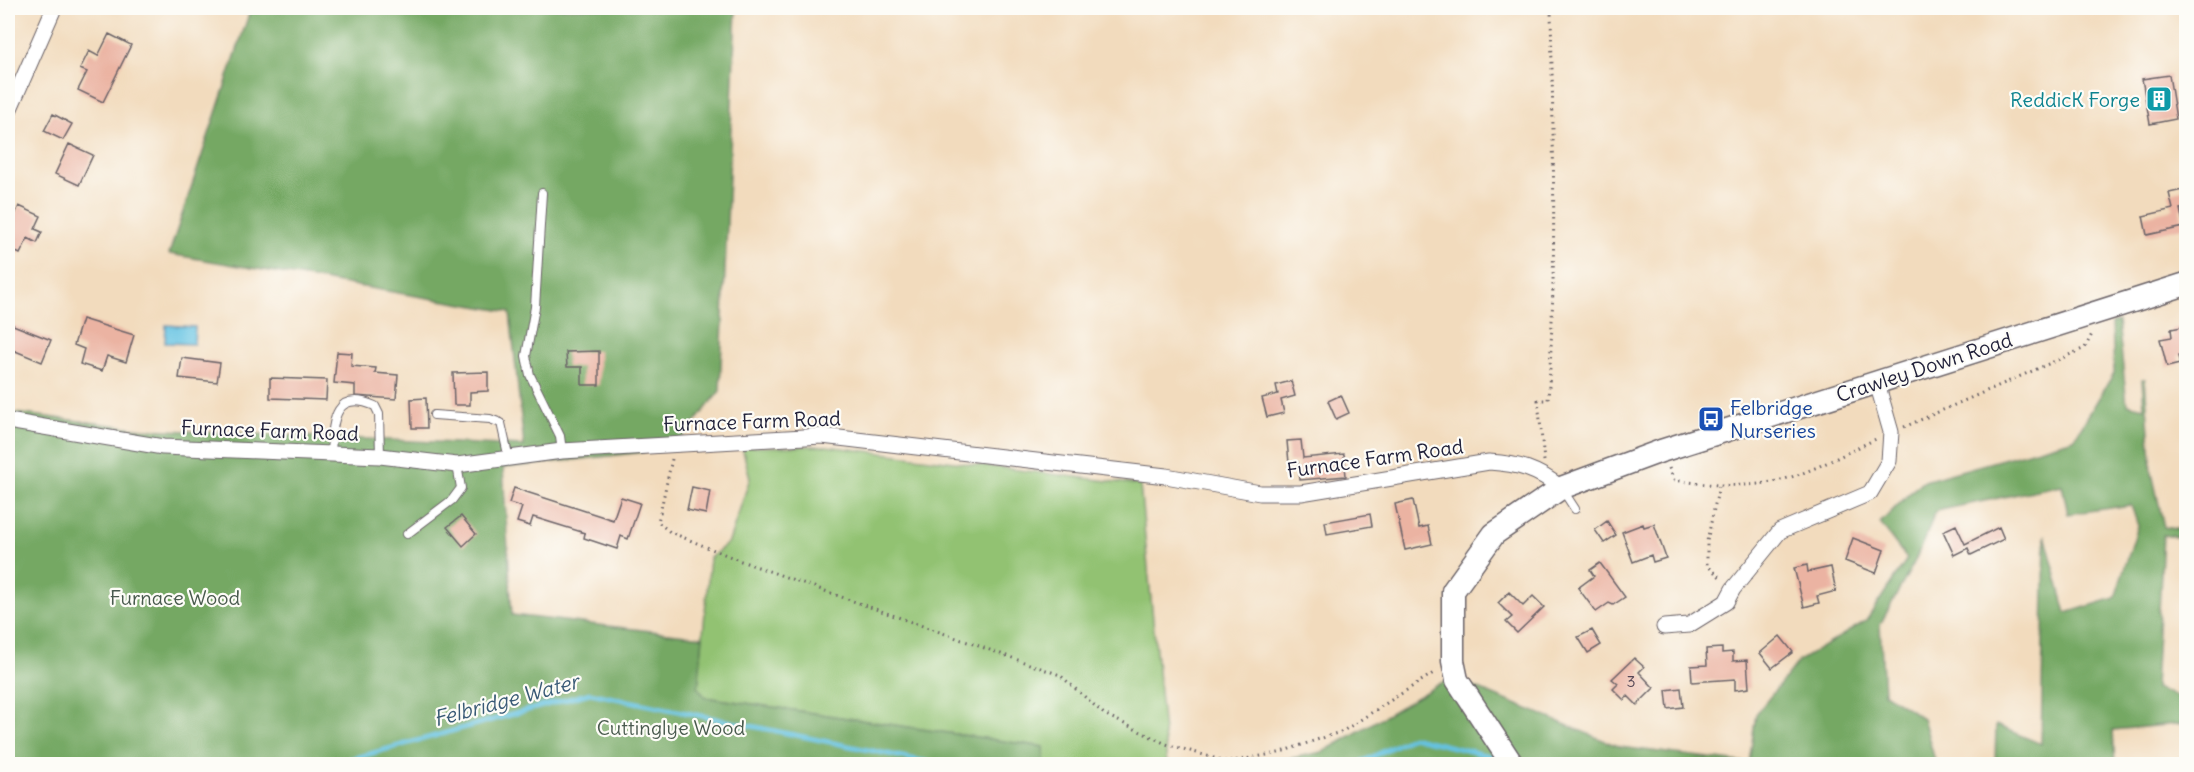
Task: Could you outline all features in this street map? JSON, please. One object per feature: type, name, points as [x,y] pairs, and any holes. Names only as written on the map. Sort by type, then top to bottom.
[{"type":"street","points":[[8,113],[54,8]]},
{"type":"street","name":"Crawley Down Road","points":[[1508,757],[1457,680],[1453,661],[1453,591],[1494,534],[1553,482],[1660,451],[2187,284]]},
{"type":"street","points":[[1664,627],[1689,625],[1726,602],[1733,589],[1780,531],[1870,493],[1889,461],[1891,432],[1877,383]]},
{"type":"street","name":"Furnace Farm Road","points":[[8,421],[163,447],[380,456],[457,465],[562,451],[822,436],[1166,476],[1260,493],[1301,493],[1489,462],[1516,464],[1553,482]]},
{"type":"lane","points":[[542,193],[536,307],[526,356],[531,375],[560,436],[562,451]]},
{"type":"lane","points":[[331,453],[336,411],[345,403],[352,401],[375,406],[379,414],[380,456]]},
{"type":"lane","points":[[434,415],[490,419],[501,423],[509,459]]},
{"type":"lane","points":[[407,534],[457,494],[461,488],[457,465]]},
{"type":"lane","points":[[1553,482],[1575,509]]},
{"type":"path","points":[[1551,8],[1553,182],[1551,359],[1548,400],[1538,400],[1553,482]]},
{"type":"path","points":[[678,443],[658,522],[670,532],[741,561],[1060,675],[1104,714],[1166,744],[1228,762],[1278,753],[1343,731],[1453,661]]},
{"type":"path","points":[[1719,486],[1707,541],[1707,566],[1733,589]]},
{"type":"green space","name":"Furnace Wood","points":[[251,8],[736,8],[720,391],[678,443],[670,449],[503,468],[512,615],[703,637],[698,688],[705,697],[1044,747],[1044,764],[8,764],[8,412],[143,429],[524,446],[510,312],[169,254]]},
{"type":"green space","points":[[2118,321],[2127,404],[2144,408],[2142,379],[2145,379],[2152,473],[2164,527],[2186,531],[2186,539],[2163,535],[2155,688],[2186,700],[2186,723],[2113,730],[2115,764],[1995,764],[1996,725],[2041,744],[2045,535],[2066,613],[2115,598],[2138,526],[2131,505],[2068,514],[2062,485],[1936,511],[1915,561],[1880,625],[1884,693],[1923,718],[1936,764],[1261,764],[1323,752],[1443,682],[1457,680],[1620,747],[1749,763],[1756,714],[1799,661],[1866,621],[1907,559],[1880,523],[1921,482],[2074,439],[2114,373],[2112,323]]},
{"type":"green space","points":[[826,446],[1140,485],[1167,764],[1044,764],[1044,747],[705,697],[698,688],[710,558],[729,542],[750,478],[742,447]]},
{"type":"water","points":[[166,325],[195,327],[194,344],[165,343]]},
{"type":"building","points":[[109,34],[131,45],[103,102],[78,90],[87,72],[80,69],[89,51],[98,56]]},
{"type":"building","name":"ReddicK Forge","points":[[2169,75],[2176,119],[2150,124],[2142,79]]},
{"type":"building","points":[[53,114],[72,124],[63,140],[44,131]]},
{"type":"building","points":[[69,144],[93,155],[79,185],[55,174]]},
{"type":"building","points":[[2187,189],[2187,208],[2180,209],[2184,227],[2147,235],[2143,216],[2173,209],[2169,193]]},
{"type":"building","points":[[19,206],[41,216],[35,229],[42,232],[37,243],[28,238],[20,254],[8,248],[8,217],[13,219]]},
{"type":"building","points":[[82,319],[134,335],[126,362],[107,356],[102,371],[80,364],[84,349],[74,345]]},
{"type":"building","points":[[8,323],[51,340],[42,362],[8,348]]},
{"type":"building","points":[[2187,326],[2187,354],[2178,356],[2180,364],[2167,367],[2160,339],[2172,337],[2171,329]]},
{"type":"building","points":[[599,351],[599,385],[582,385],[582,367],[567,367],[566,352]]},
{"type":"building","points":[[337,352],[352,353],[351,366],[376,368],[375,373],[398,375],[396,399],[355,396],[355,385],[334,383]]},
{"type":"building","points":[[182,358],[220,363],[217,382],[179,378]]},
{"type":"building","points":[[488,372],[488,391],[470,392],[470,405],[454,405],[453,373]]},
{"type":"building","points":[[270,378],[327,380],[326,400],[270,398]]},
{"type":"building","points":[[1291,381],[1295,396],[1281,400],[1284,413],[1267,417],[1262,398],[1278,394],[1276,385]]},
{"type":"building","points":[[1341,395],[1349,413],[1336,419],[1328,401]]},
{"type":"building","points":[[426,398],[427,428],[412,428],[411,399]]},
{"type":"building","points":[[1301,440],[1303,458],[1344,454],[1346,476],[1300,480],[1298,462],[1289,463],[1287,441]]},
{"type":"building","points":[[692,487],[710,491],[706,514],[687,510]]},
{"type":"building","points":[[514,488],[613,520],[621,497],[640,503],[628,539],[621,536],[617,549],[584,538],[585,533],[533,517],[530,526],[517,522],[522,507],[509,503]]},
{"type":"building","points":[[1413,500],[1419,528],[1428,526],[1432,544],[1405,550],[1395,504]]},
{"type":"building","points":[[1370,514],[1372,526],[1327,534],[1325,522]]},
{"type":"building","points":[[461,516],[476,534],[463,546],[447,527]]},
{"type":"building","points":[[1607,521],[1616,535],[1604,543],[1595,530]]},
{"type":"building","points":[[1643,524],[1644,527],[1654,524],[1666,558],[1653,562],[1651,555],[1633,562],[1622,532]]},
{"type":"building","points":[[1956,525],[1965,544],[1999,527],[2004,539],[1971,555],[1968,548],[1954,555],[1943,531]]},
{"type":"building","points":[[1853,538],[1884,550],[1876,573],[1845,561]]},
{"type":"building","points":[[1600,563],[1625,597],[1613,605],[1609,603],[1596,612],[1578,588],[1594,576],[1590,570]]},
{"type":"building","points":[[1807,565],[1808,572],[1831,567],[1836,591],[1817,596],[1819,603],[1804,607],[1794,568]]},
{"type":"building","points":[[1509,592],[1523,606],[1533,596],[1544,607],[1517,633],[1506,622],[1512,617],[1498,603]]},
{"type":"building","points":[[1592,630],[1601,645],[1588,653],[1578,637]]},
{"type":"building","points":[[1780,636],[1793,652],[1772,668],[1760,653]]},
{"type":"building","points":[[1722,648],[1722,653],[1733,652],[1733,661],[1747,660],[1749,688],[1735,690],[1735,679],[1692,682],[1691,666],[1707,665],[1706,649]]},
{"type":"building","points":[[1634,658],[1644,667],[1639,672],[1654,688],[1637,705],[1628,696],[1624,700],[1613,689],[1618,684],[1612,679]]},
{"type":"building","points":[[1681,688],[1683,707],[1668,709],[1666,690]]},
{"type":"waterway","name":"Felbridge Water","points":[[333,764],[590,693],[937,764]]},
{"type":"waterway","name":"Felbridge Water","points":[[1358,764],[1412,737],[1498,758]]},
{"type":"place","name":"ReddicK Forge","points":[[2159,99]]},
{"type":"place","name":"Felbridge Nurseries","points":[[1711,419]]},
{"type":"park label","name":"Cuttinglye Wood","points":[[671,727]]}]
